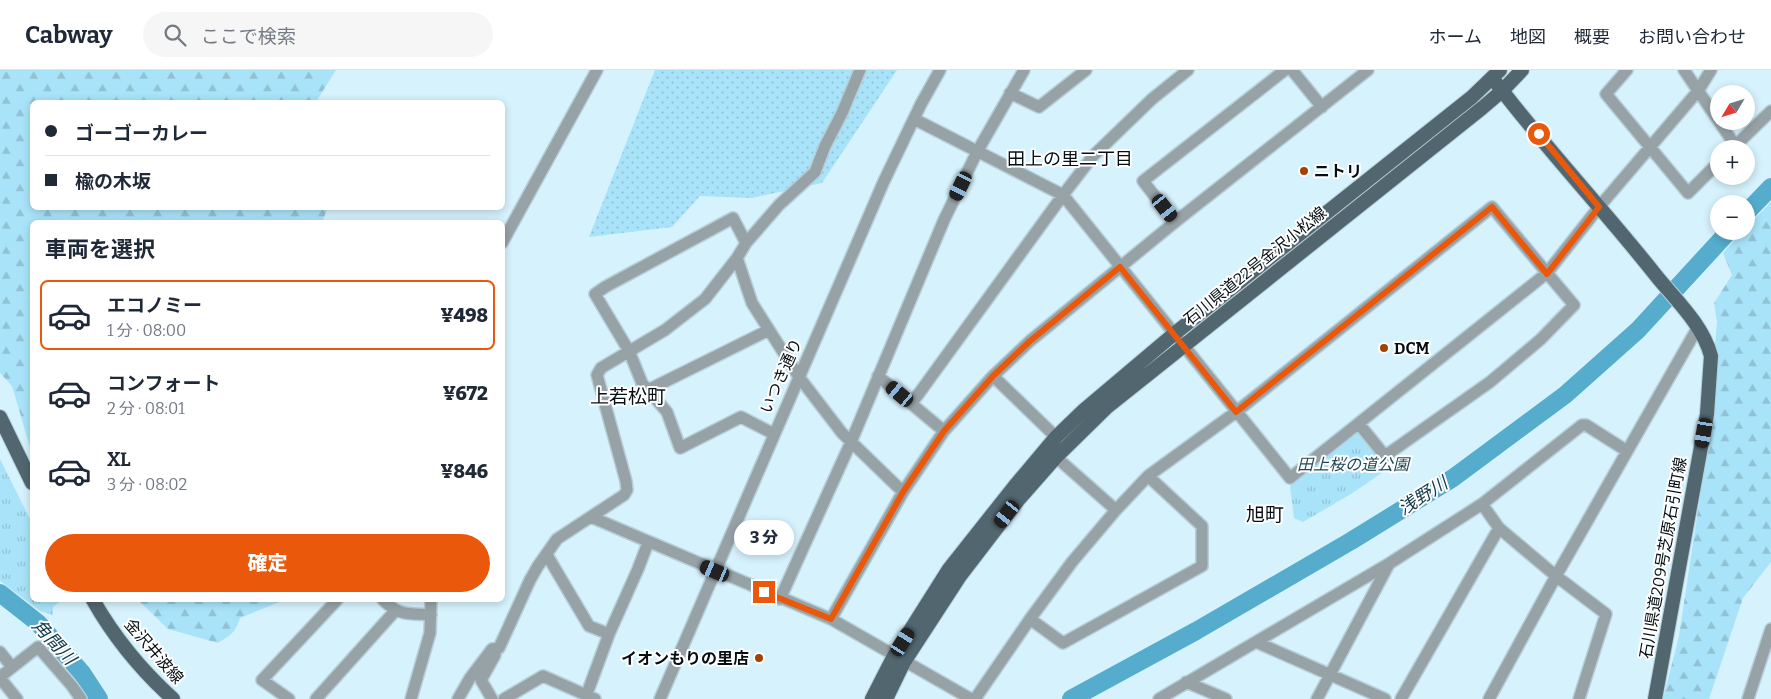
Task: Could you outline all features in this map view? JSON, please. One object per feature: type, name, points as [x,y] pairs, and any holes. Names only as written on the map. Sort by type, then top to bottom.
[{"type":"main road","name":"石川県道22号金沢小松線","points":[[886,699],[899,659],[1019,499],[1056,457],[1107,407],[1502,91],[1522,70]]},
{"type":"main road","points":[[872,699],[899,659],[949,569],[1056,436],[1174,334],[1472,97],[1493,72],[1502,91],[1599,207]]},
{"type":"main road","name":"石川県道209号芝原石引町線","points":[[1599,207],[1698,327],[1711,356],[1707,414],[1656,699]]},
{"type":"main road","points":[[0,417],[30,479]]},
{"type":"main road","name":"金沢井波線","points":[[94,602],[121,643],[146,673],[173,699]]},
{"type":"street","points":[[505,238],[597,70]]},
{"type":"street","points":[[492,699],[481,680],[499,648],[538,566],[557,539],[574,526],[624,495],[627,490],[597,375],[601,368],[665,330],[705,300],[737,258],[746,242],[779,205],[815,172],[860,70]]},
{"type":"street","name":"いつき通り","points":[[660,699],[884,181],[940,70]]},
{"type":"street","points":[[780,599],[851,442],[944,220],[977,152],[1024,70]]},
{"type":"street","points":[[1010,93],[1039,107],[1086,70]]},
{"type":"street","points":[[1175,222],[1143,181],[1285,70]]},
{"type":"street","points":[[1292,70],[1322,107]]},
{"type":"street","points":[[831,619],[903,492],[944,431],[993,376],[1030,341],[1175,222],[1368,70]]},
{"type":"street","points":[[1627,70],[1606,94],[1688,192],[1710,171]]},
{"type":"street","points":[[1684,70],[1730,140]]},
{"type":"street","points":[[914,119],[1063,195],[1290,478],[1547,274],[1599,207],[1698,91],[1711,70]]},
{"type":"street","points":[[912,404],[1093,156],[1185,71]]},
{"type":"street","points":[[1741,140],[1771,111]]},
{"type":"street","points":[[976,699],[1030,619],[1072,562],[1148,476],[1236,412],[1492,207],[1574,305],[1541,339],[1490,382],[1385,456],[1359,424]]},
{"type":"street","points":[[746,242],[733,218],[605,287],[596,294],[629,351],[642,383],[667,412],[680,448],[741,417],[774,434]]},
{"type":"street","points":[[737,258],[752,303],[799,377],[842,433],[903,492]]},
{"type":"street","points":[[1489,699],[1556,576],[1698,327]]},
{"type":"street","points":[[648,390],[769,330]]},
{"type":"street","points":[[878,376],[944,431]]},
{"type":"street","points":[[993,376],[1056,436]]},
{"type":"street","points":[[1159,699],[1390,563],[1482,504],[1533,466],[1582,425],[1586,425],[1627,451]]},
{"type":"street","points":[[1056,457],[1116,510]]},
{"type":"street","points":[[1030,619],[1063,643],[1202,566],[1202,526],[1148,476]]},
{"type":"street","points":[[1482,504],[1499,528],[1556,576],[1606,614],[1579,699]]},
{"type":"street","points":[[591,517],[648,543],[831,619],[971,699]]},
{"type":"street","points":[[1401,699],[1499,528]]},
{"type":"street","points":[[504,699],[543,676],[589,698],[609,634],[648,543]]},
{"type":"street","points":[[547,555],[589,626],[609,634]]},
{"type":"street","points":[[1317,699],[1390,563]]},
{"type":"street","points":[[289,699],[262,680],[334,602]]},
{"type":"street","points":[[385,602],[395,611],[401,613],[431,615]]},
{"type":"street","points":[[411,699],[430,633],[431,602]]},
{"type":"street","points":[[316,699],[395,611]]},
{"type":"street","points":[[1748,699],[1770,634]]},
{"type":"street","points":[[1256,642],[1385,699]]},
{"type":"street","points":[[18,699],[0,677],[38,647],[81,699]]},
{"type":"street","points":[[458,699],[470,678],[492,649],[499,648]]},
{"type":"street","points":[[0,652],[12,667]]},
{"type":"street","points":[[1186,682],[1226,699]]},
{"type":"green space","points":[[0,70],[336,70],[317,100],[30,100],[30,210],[327,210],[323,220],[30,220],[30,447],[12,386],[0,373]]},
{"type":"green space","points":[[655,70],[897,70],[822,183],[751,198],[700,196],[672,227],[589,237]]},
{"type":"green space","points":[[1771,202],[1771,562],[1743,598],[1709,699],[1663,699],[1679,636],[1704,470],[1717,322],[1714,303],[1732,275],[1723,253],[1735,240],[1755,240],[1755,219]]},
{"type":"green space","name":"田上桜の道公園","points":[[1353,433],[1360,434],[1389,468],[1351,494],[1303,522],[1294,518],[1290,486]]},
{"type":"green space","points":[[0,459],[30,519],[30,602],[59,602],[53,607],[53,615],[40,611],[0,581]]},
{"type":"green space","points":[[140,602],[279,602],[240,618],[232,633],[218,643],[168,629]]},
{"type":"waterway","name":"浅野川","points":[[1755,204],[1771,187]]},
{"type":"waterway","name":"浅野川","points":[[1071,699],[1196,631],[1351,541],[1453,478],[1565,395],[1638,330],[1721,240]]},
{"type":"waterway","name":"角間川","points":[[0,593],[38,623],[82,673],[99,699]]},
{"type":"place","name":"ニトリ","points":[[1304,171]]},
{"type":"place","name":"DCM","points":[[1384,348]]},
{"type":"place","name":"イオンもりの里店","points":[[759,658]]},
{"type":"district","name":"田上の里二丁目","points":[[1070,159]]},
{"type":"district","name":"上若松町","points":[[628,396]]},
{"type":"district","name":"旭町","points":[[1265,514]]},
{"type":"route","points":[[764,592],[831,619],[903,492],[944,431],[993,376],[1030,341],[1120,267],[1236,412],[1492,207],[1547,274],[1599,207],[1539,134]]}]
